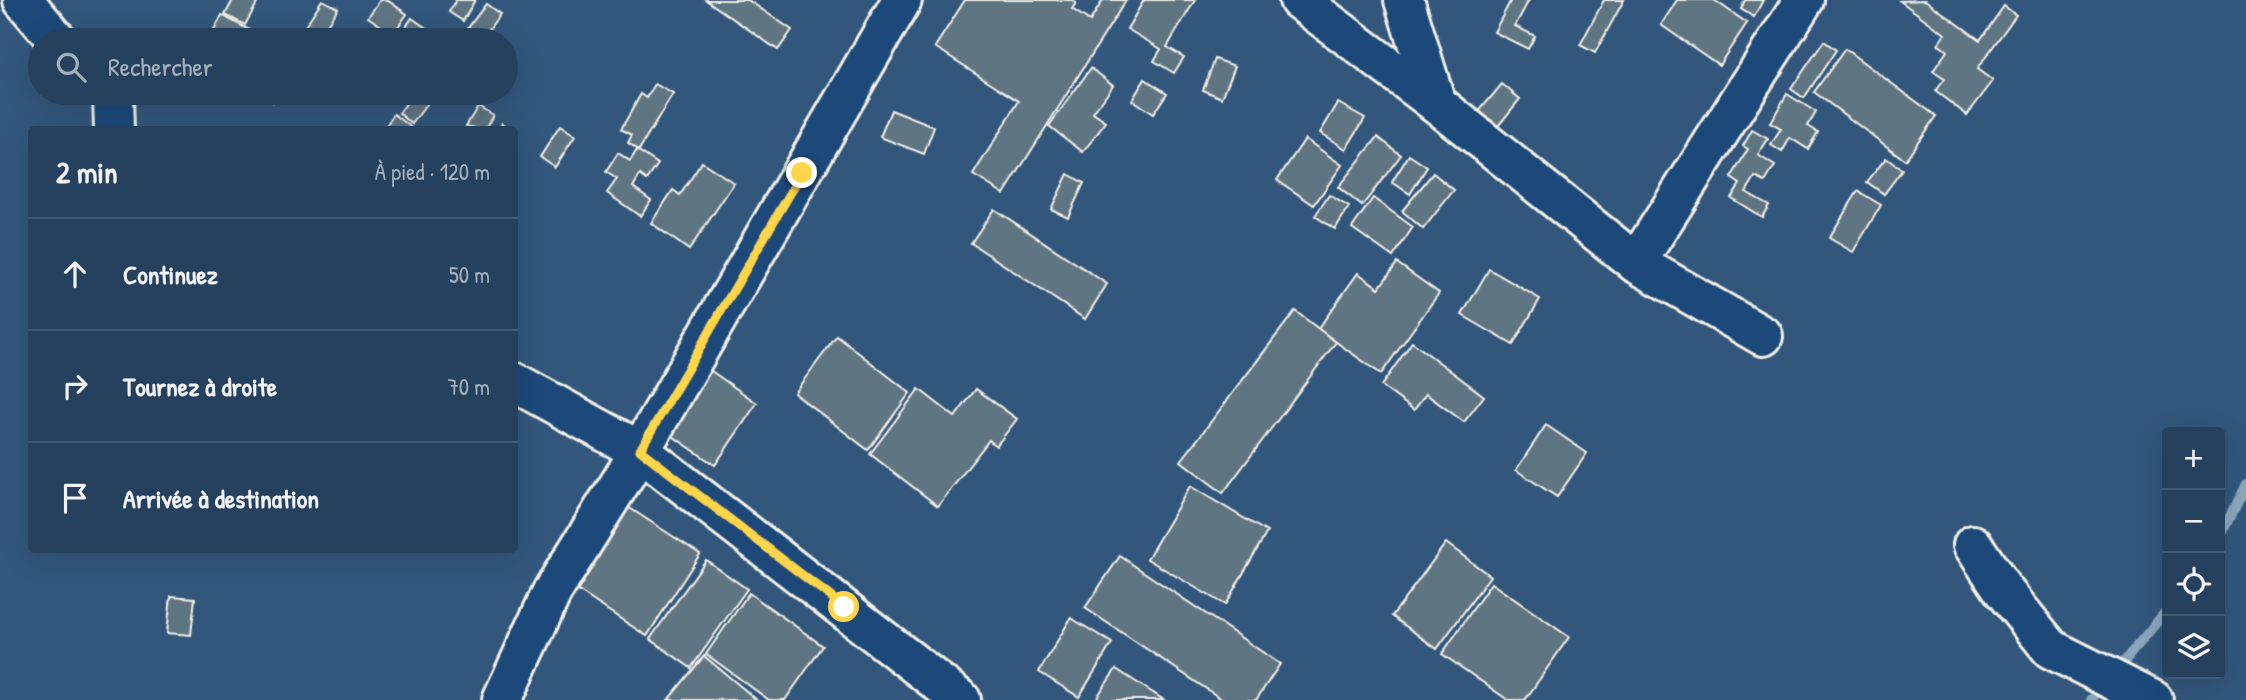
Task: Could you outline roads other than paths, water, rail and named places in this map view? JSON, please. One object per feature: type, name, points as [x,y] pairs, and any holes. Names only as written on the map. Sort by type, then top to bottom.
[{"type":"street","points":[[23,0],[47,28]]},
{"type":"street","points":[[502,700],[552,592],[640,450],[902,0]]},
{"type":"street","points":[[1299,0],[1436,103],[1636,263],[1763,337]]},
{"type":"street","points":[[1404,0],[1436,103]]},
{"type":"street","points":[[1636,263],[1804,0]]},
{"type":"street","points":[[113,105],[114,126]]},
{"type":"street","points":[[518,384],[640,450],[961,700]]},
{"type":"street","points":[[1973,545],[2003,590],[2051,649],[2153,700]]},
{"type":"waterway","points":[[2225,527],[2246,484]]},
{"type":"waterway","points":[[2116,671],[2162,616]]},
{"type":"waterway","points":[[2091,700],[2104,685]]}]
